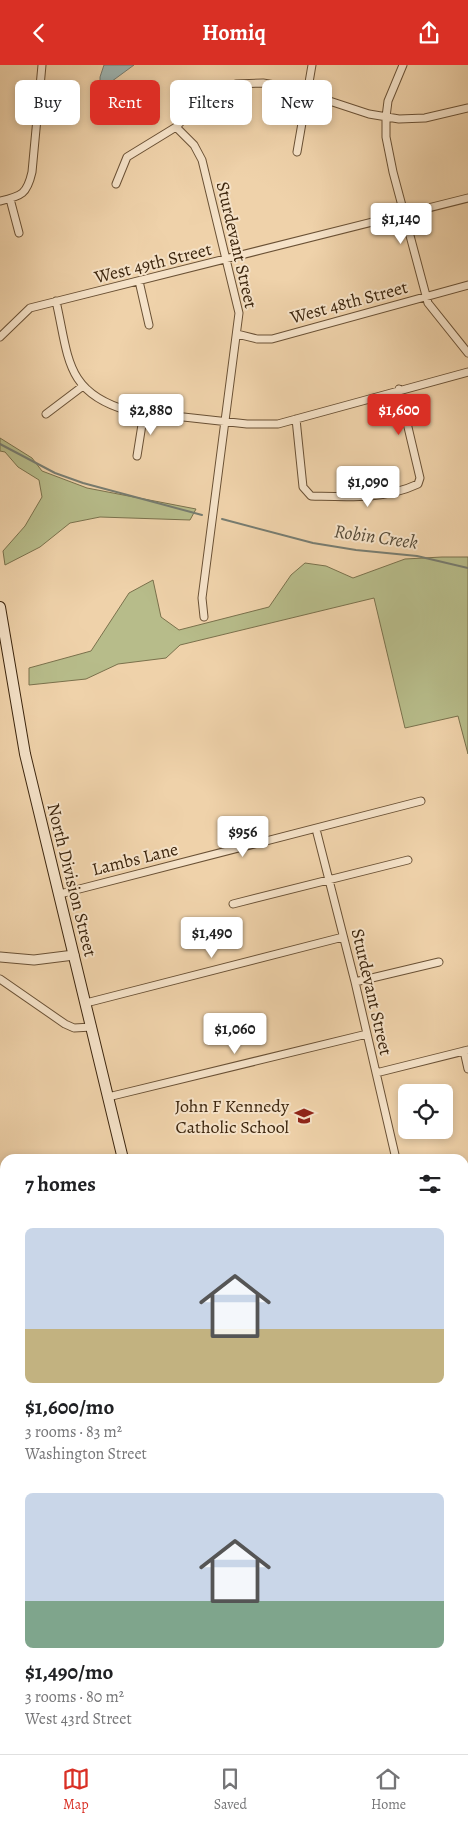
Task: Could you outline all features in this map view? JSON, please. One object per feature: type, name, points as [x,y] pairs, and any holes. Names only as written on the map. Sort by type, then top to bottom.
[{"type":"main road","name":"North Division Street","points":[[0,607],[25,754],[122,1154]]},
{"type":"street","points":[[0,201],[19,196],[29,186],[42,65]]},
{"type":"street","points":[[309,80],[312,65]]},
{"type":"street","points":[[403,65],[388,101],[386,117],[388,148],[426,296],[433,312],[468,353]]},
{"type":"street","points":[[116,184],[127,157],[176,127],[199,103],[218,90],[236,84],[262,83]]},
{"type":"street","points":[[332,101],[369,114],[386,117],[425,118],[468,108]]},
{"type":"street","points":[[297,152],[301,125]]},
{"type":"street","name":"Sturdevant Street","points":[[176,127],[194,145],[202,160],[238,302],[237,334],[202,598],[204,617]]},
{"type":"street","name":"West 49th Street","points":[[0,337],[30,308],[228,260],[468,198]]},
{"type":"street","points":[[10,199],[19,233]]},
{"type":"street","points":[[139,281],[149,325]]},
{"type":"street","name":"West 48th Street","points":[[237,334],[256,339],[272,339],[468,285]]},
{"type":"street","points":[[56,301],[71,367],[83,386],[92,396],[112,406],[144,412],[265,425],[296,419],[399,389],[468,372]]},
{"type":"street","points":[[46,414],[83,386]]},
{"type":"street","points":[[296,419],[303,487],[311,496],[377,496],[418,484],[420,478],[399,389]]},
{"type":"street","points":[[137,456],[144,412]]},
{"type":"street","name":"Lambs Lane","points":[[60,894],[421,801]]},
{"type":"street","name":"Sturdevant Street","points":[[317,833],[355,981],[395,1154]]},
{"type":"street","points":[[233,904],[408,860]]},
{"type":"street","points":[[86,1003],[343,937]]},
{"type":"street","points":[[0,957],[34,960],[74,955]]},
{"type":"street","points":[[355,981],[439,962]]},
{"type":"street","points":[[0,979],[65,1024],[74,1028],[92,1027]]},
{"type":"street","points":[[108,1097],[367,1034]]},
{"type":"street","points":[[376,1073],[466,1051],[468,1069]]},
{"type":"green space","points":[[0,438],[32,458],[42,471],[87,488],[196,509],[190,520],[100,517],[70,523],[40,547],[5,565],[3,551],[25,526],[42,497],[39,480],[18,467],[5,452],[0,451]]},
{"type":"green space","points":[[468,557],[468,754],[458,716],[405,728],[374,598],[180,645],[166,658],[118,664],[86,679],[29,685],[29,668],[91,651],[129,593],[153,580],[161,617],[179,630],[269,607],[291,575],[305,563],[326,566],[353,578],[405,559]]},
{"type":"water","points":[[104,65],[134,65],[114,80],[100,80]]},
{"type":"waterway","name":"Robin Creek","points":[[0,444],[55,473],[83,483],[202,515]]},
{"type":"waterway","name":"Robin Creek","points":[[222,519],[313,543],[356,550],[417,556],[468,568]]},
{"type":"place","name":"John F Kennedy Catholic School","points":[[304,1116]]}]
